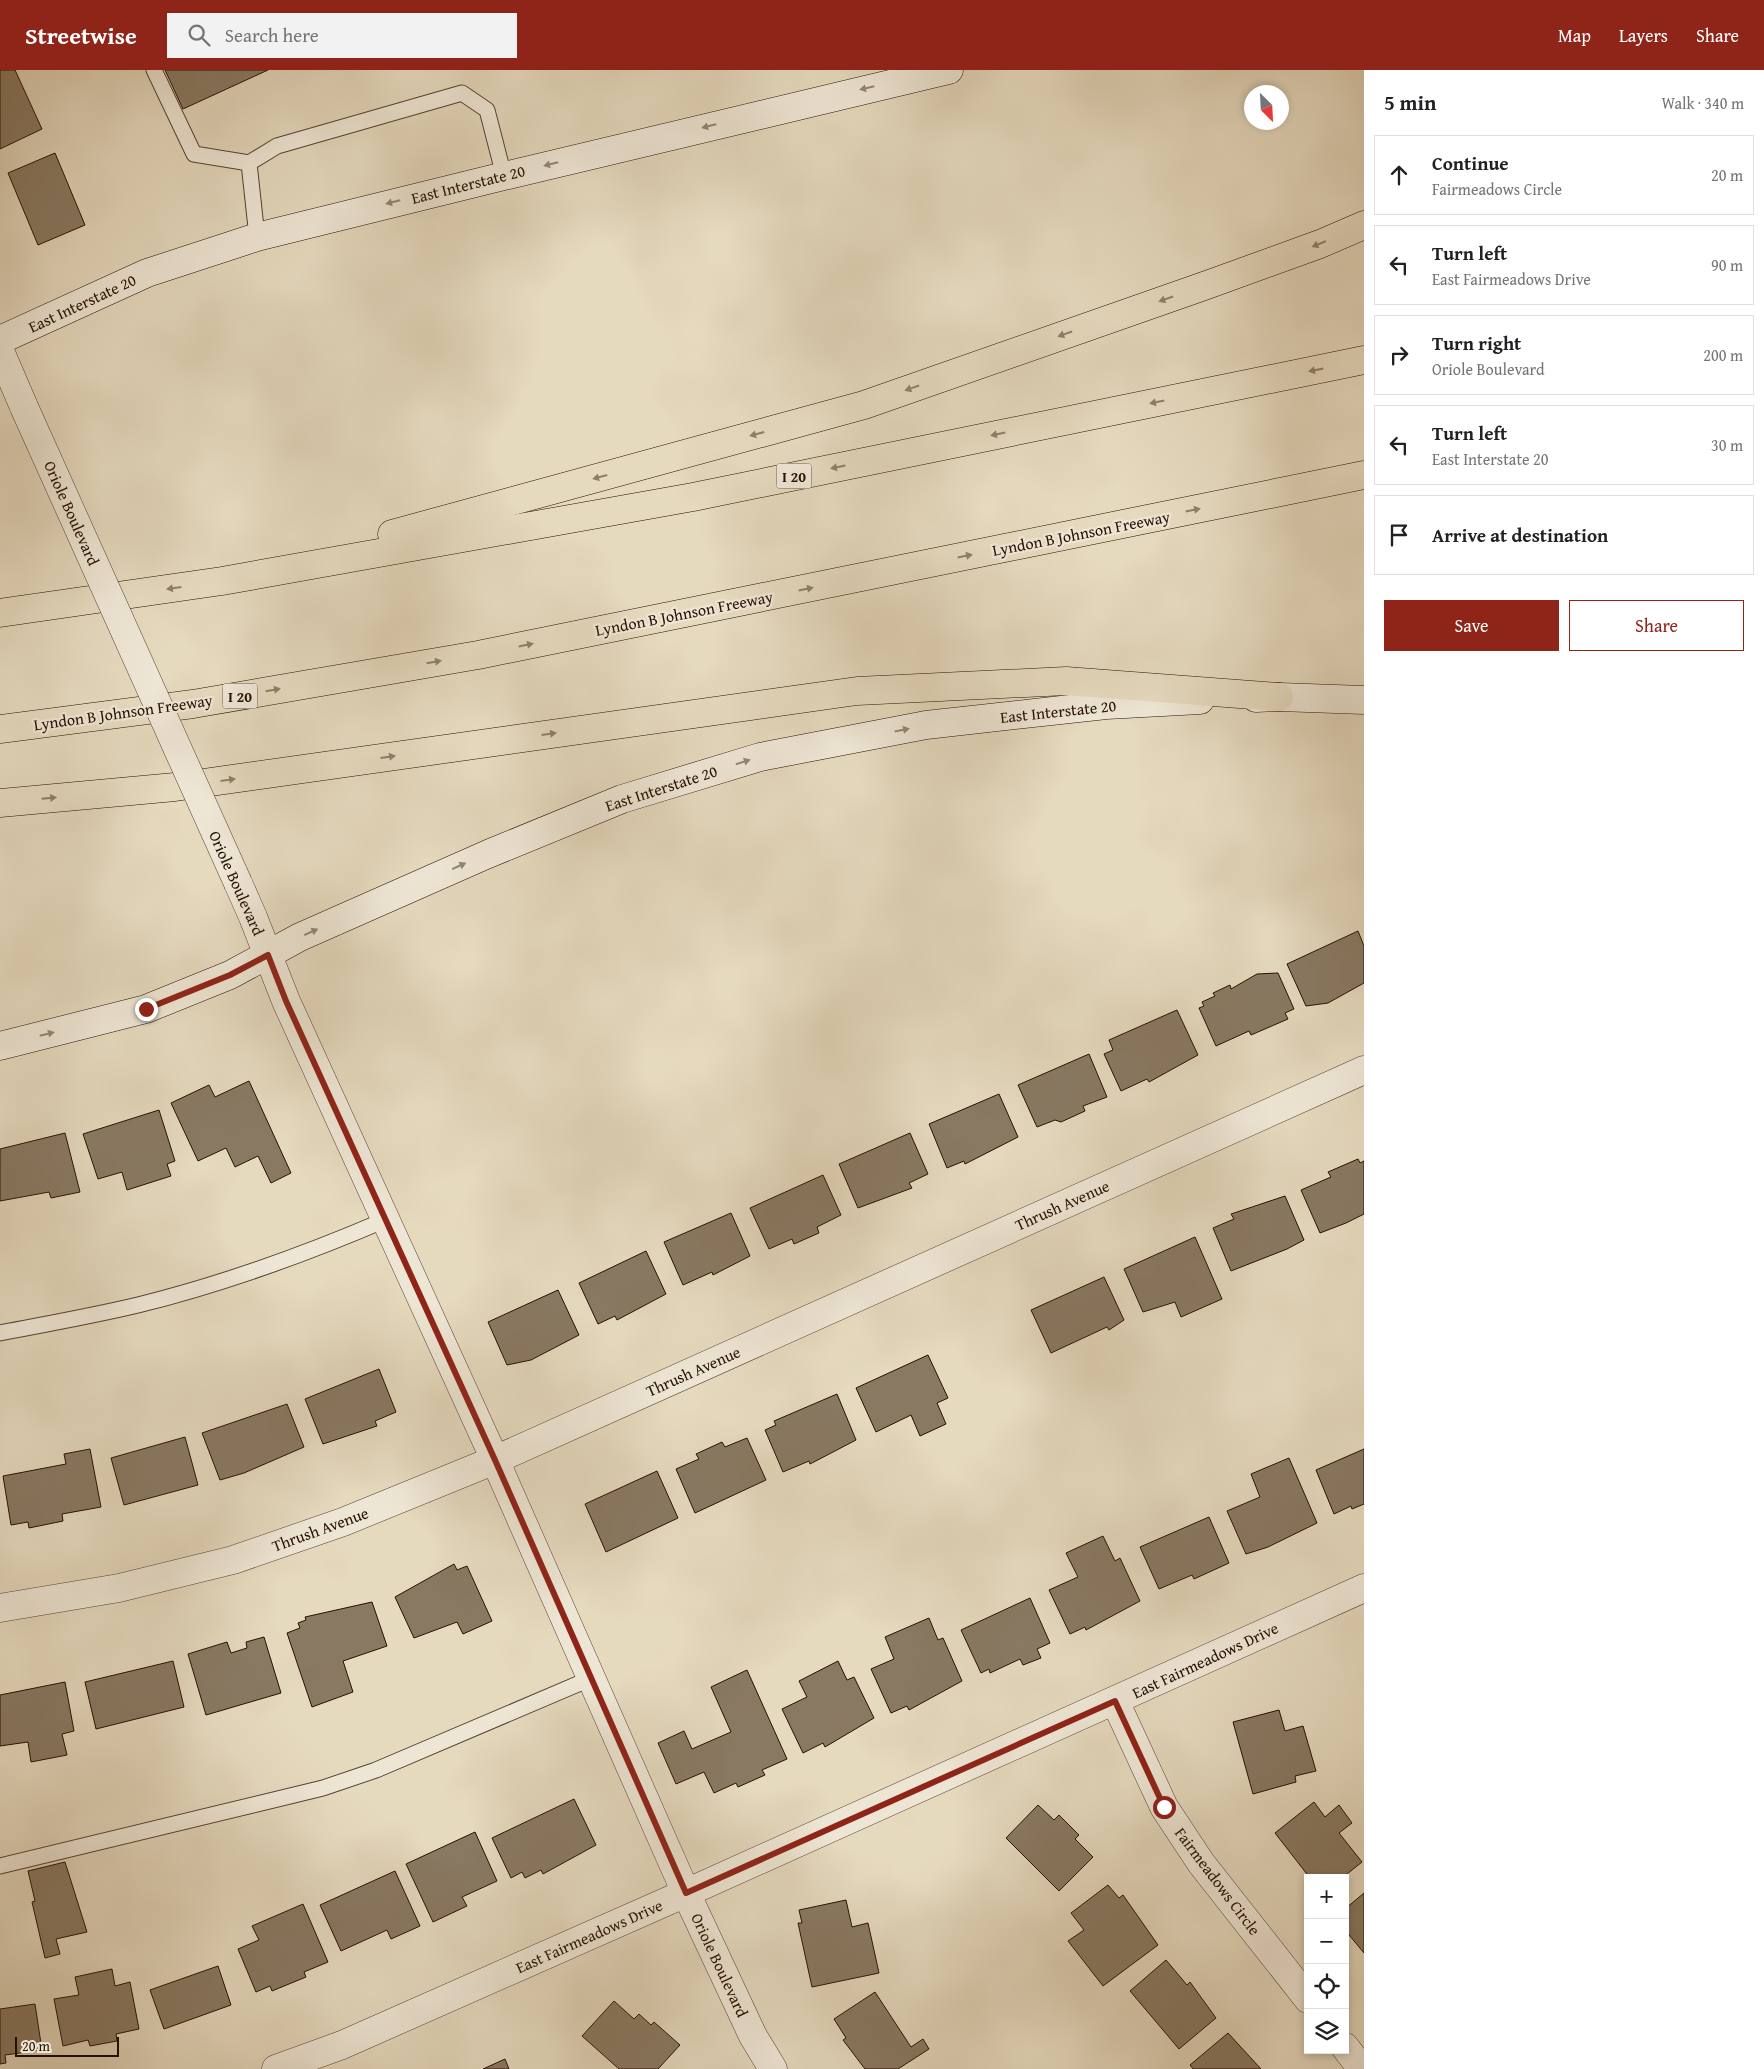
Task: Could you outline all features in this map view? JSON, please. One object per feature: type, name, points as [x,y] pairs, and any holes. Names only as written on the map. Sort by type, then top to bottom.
[{"type":"highway","points":[[222,581],[864,405],[1204,286],[1320,244],[1364,225]]},
{"type":"highway","name":"I 20","points":[[0,613],[222,581],[693,497],[1364,360]]},
{"type":"highway","name":"Lyndon B Johnson Freeway","points":[[0,728],[193,704],[478,654],[1364,475]]},
{"type":"highway","points":[[0,803],[175,787],[857,691],[1066,681],[1279,697]]},
{"type":"street","name":"East Interstate 20","points":[[0,340],[147,273],[257,237],[949,70]]},
{"type":"street","name":"Oriole Boulevard","points":[[0,351],[254,917],[286,1001],[495,1460],[686,1893],[753,2036],[773,2069]]},
{"type":"street","name":"East Interstate 20","points":[[0,1046],[146,1009],[230,975],[300,936],[488,854],[622,799],[760,757],[926,725],[1106,705],[1279,697],[1364,700]]},
{"type":"street","name":"Thrush Avenue","points":[[0,1608],[119,1588],[233,1560],[344,1522],[495,1460],[1364,1070]]},
{"type":"street","name":"East Fairmeadows Drive","points":[[276,2069],[342,2045],[686,1893],[1364,1588]]},
{"type":"street","name":"Fairmeadows Circle","points":[[1115,1701],[1164,1807],[1201,1863],[1304,1994]]},
{"type":"street","points":[[1349,2052],[1362,2069]]},
{"type":"lane","points":[[154,70],[194,154],[249,163],[276,146],[462,93],[487,110],[504,176]]},
{"type":"lane","points":[[249,163],[257,237]]},
{"type":"lane","points":[[0,1333],[138,1305],[191,1290],[341,1238],[385,1220]]},
{"type":"lane","points":[[0,1866],[322,1788],[376,1770],[592,1678]]},
{"type":"building","points":[[0,70],[15,70],[42,129],[0,149]]},
{"type":"building","points":[[165,70],[268,70],[183,109]]},
{"type":"building","points":[[55,153],[85,225],[38,245],[8,173]]},
{"type":"building","points":[[1358,931],[1364,946],[1364,983],[1328,1003],[1306,1006],[1287,964]]},
{"type":"building","points":[[1278,973],[1294,1009],[1285,1013],[1288,1019],[1251,1035],[1249,1031],[1216,1046],[1199,1008],[1204,1006],[1202,1002],[1215,996],[1213,993],[1230,985],[1231,989],[1257,974]]},
{"type":"building","points":[[1177,1010],[1198,1055],[1149,1082],[1147,1079],[1121,1091],[1104,1054],[1113,1050],[1109,1040]]},
{"type":"building","points":[[1089,1054],[1107,1097],[1083,1106],[1085,1111],[1061,1122],[1055,1120],[1037,1127],[1018,1085]]},
{"type":"building","points":[[249,1081],[291,1173],[271,1183],[258,1156],[235,1167],[226,1148],[198,1161],[171,1103],[209,1085],[215,1097]]},
{"type":"building","points":[[999,1094],[1018,1137],[965,1164],[964,1161],[947,1168],[929,1124]]},
{"type":"building","points":[[159,1110],[175,1161],[167,1164],[171,1176],[127,1190],[122,1172],[98,1179],[83,1134]]},
{"type":"building","points":[[65,1133],[80,1192],[51,1198],[49,1192],[0,1201],[0,1149]]},
{"type":"building","points":[[910,1133],[928,1174],[909,1183],[912,1188],[858,1208],[839,1164]]},
{"type":"building","points":[[1358,1159],[1360,1163],[1364,1161],[1364,1214],[1320,1233],[1301,1190],[1331,1177],[1328,1172]]},
{"type":"building","points":[[823,1175],[841,1215],[817,1227],[819,1233],[794,1244],[792,1239],[769,1249],[750,1208]]},
{"type":"building","points":[[1285,1196],[1304,1240],[1287,1249],[1231,1271],[1213,1228],[1234,1219],[1231,1214]]},
{"type":"building","points":[[731,1213],[750,1256],[713,1275],[712,1272],[683,1285],[664,1242]]},
{"type":"building","points":[[1195,1237],[1222,1299],[1181,1317],[1175,1302],[1143,1312],[1124,1269]]},
{"type":"building","points":[[646,1251],[666,1294],[617,1320],[615,1316],[598,1324],[579,1283]]},
{"type":"building","points":[[1104,1277],[1124,1320],[1109,1330],[1107,1327],[1051,1353],[1031,1310]]},
{"type":"building","points":[[558,1290],[579,1335],[531,1360],[507,1365],[488,1322]]},
{"type":"building","points":[[928,1355],[948,1398],[937,1403],[946,1424],[920,1436],[911,1415],[876,1432],[856,1388]]},
{"type":"building","points":[[379,1369],[396,1412],[375,1421],[377,1426],[323,1444],[305,1399]]},
{"type":"building","points":[[837,1394],[856,1440],[810,1464],[809,1461],[783,1472],[765,1430],[776,1425],[774,1421]]},
{"type":"building","points":[[287,1404],[304,1447],[244,1473],[220,1480],[202,1433]]},
{"type":"building","points":[[185,1437],[198,1485],[124,1505],[111,1458]]},
{"type":"building","points":[[747,1438],[766,1480],[695,1513],[676,1469],[699,1459],[696,1454],[722,1442],[725,1447]]},
{"type":"building","points":[[90,1449],[101,1507],[62,1514],[63,1521],[29,1528],[28,1522],[11,1525],[3,1476],[66,1464],[64,1454]]},
{"type":"building","points":[[1364,1449],[1364,1504],[1352,1509],[1351,1506],[1334,1514],[1316,1470]]},
{"type":"building","points":[[1289,1458],[1317,1523],[1268,1547],[1246,1554],[1227,1511],[1260,1497],[1251,1474]]},
{"type":"building","points":[[657,1471],[678,1518],[606,1552],[585,1504]]},
{"type":"building","points":[[1209,1517],[1229,1563],[1194,1579],[1192,1575],[1159,1589],[1140,1547]]},
{"type":"building","points":[[1103,1536],[1115,1561],[1120,1558],[1140,1601],[1086,1630],[1085,1627],[1070,1634],[1049,1590],[1078,1577],[1066,1553]]},
{"type":"building","points":[[454,1564],[457,1570],[467,1566],[492,1621],[463,1634],[457,1622],[414,1638],[395,1597]]},
{"type":"building","points":[[1030,1598],[1050,1643],[1037,1649],[1041,1658],[1023,1665],[1020,1659],[990,1673],[989,1669],[981,1673],[961,1630]]},
{"type":"building","points":[[372,1602],[387,1646],[343,1661],[353,1692],[312,1707],[287,1633],[300,1628],[298,1623],[306,1620],[305,1617]]},
{"type":"building","points":[[929,1618],[938,1640],[943,1638],[962,1681],[909,1710],[907,1706],[891,1713],[871,1669],[894,1659],[885,1637]]},
{"type":"building","points":[[264,1637],[281,1693],[206,1715],[188,1654],[227,1642],[231,1653],[247,1648],[246,1642]]},
{"type":"building","points":[[173,1661],[184,1707],[96,1729],[85,1682]]},
{"type":"building","points":[[838,1661],[847,1680],[854,1677],[874,1718],[825,1747],[823,1743],[803,1753],[782,1709],[807,1697],[799,1681]]},
{"type":"building","points":[[747,1670],[787,1759],[762,1770],[765,1775],[738,1787],[736,1783],[714,1793],[704,1772],[676,1784],[658,1743],[684,1731],[692,1749],[731,1732],[711,1687]]},
{"type":"building","points":[[65,1682],[74,1731],[62,1734],[67,1755],[31,1762],[28,1742],[0,1746],[0,1695]]},
{"type":"building","points":[[1279,1710],[1285,1731],[1303,1726],[1316,1771],[1295,1776],[1296,1782],[1253,1794],[1233,1722]]},
{"type":"building","points":[[574,1799],[596,1845],[543,1874],[541,1870],[525,1878],[522,1872],[511,1878],[492,1838]]},
{"type":"building","points":[[1314,1802],[1325,1817],[1339,1805],[1352,1823],[1339,1833],[1362,1862],[1347,1874],[1307,1874],[1275,1833]]},
{"type":"building","points":[[1038,1805],[1054,1820],[1059,1815],[1079,1835],[1075,1839],[1093,1857],[1059,1891],[1006,1838]]},
{"type":"building","points":[[475,1832],[497,1881],[462,1897],[467,1906],[433,1922],[406,1864]]},
{"type":"building","points":[[65,1862],[87,1932],[56,1939],[60,1954],[45,1958],[32,1902],[35,1901],[28,1871]]},
{"type":"building","points":[[395,1871],[420,1926],[391,1939],[387,1930],[341,1951],[320,1905]]},
{"type":"building","points":[[1108,1885],[1119,1898],[1123,1895],[1158,1945],[1103,1986],[1068,1941],[1084,1930],[1071,1913]]},
{"type":"building","points":[[1364,1893],[1364,1953],[1349,1935],[1349,1906]]},
{"type":"building","points":[[846,1900],[852,1927],[868,1923],[879,1973],[812,1987],[798,1923],[802,1923],[799,1910]]},
{"type":"building","points":[[303,1904],[328,1962],[304,1972],[306,1977],[272,1991],[270,1986],[256,1992],[238,1949],[259,1940],[252,1926]]},
{"type":"building","points":[[1166,1960],[1187,1985],[1190,1982],[1216,2018],[1179,2049],[1130,1991]]},
{"type":"building","points":[[218,1966],[231,2005],[164,2029],[150,1990]]},
{"type":"building","points":[[112,1969],[115,1986],[130,1982],[139,2029],[116,2034],[117,2041],[90,2046],[88,2040],[63,2046],[54,1999],[79,1995],[75,1977]]},
{"type":"building","points":[[875,1992],[911,2047],[923,2039],[929,2049],[898,2069],[865,2069],[843,2040],[846,2038],[834,2019]]},
{"type":"building","points":[[614,2001],[634,2019],[639,2014],[651,2025],[654,2022],[680,2045],[658,2069],[619,2069],[582,2036]]},
{"type":"building","points":[[35,2004],[42,2050],[5,2055],[6,2063],[0,2064],[0,2009]]},
{"type":"building","points":[[1228,2033],[1261,2069],[1193,2069],[1190,2065]]},
{"type":"building","points":[[505,2059],[509,2069],[483,2069]]},
{"type":"route","points":[[146,1009],[230,975],[268,955],[286,1001],[495,1460],[686,1893],[1115,1701],[1164,1807]]}]
